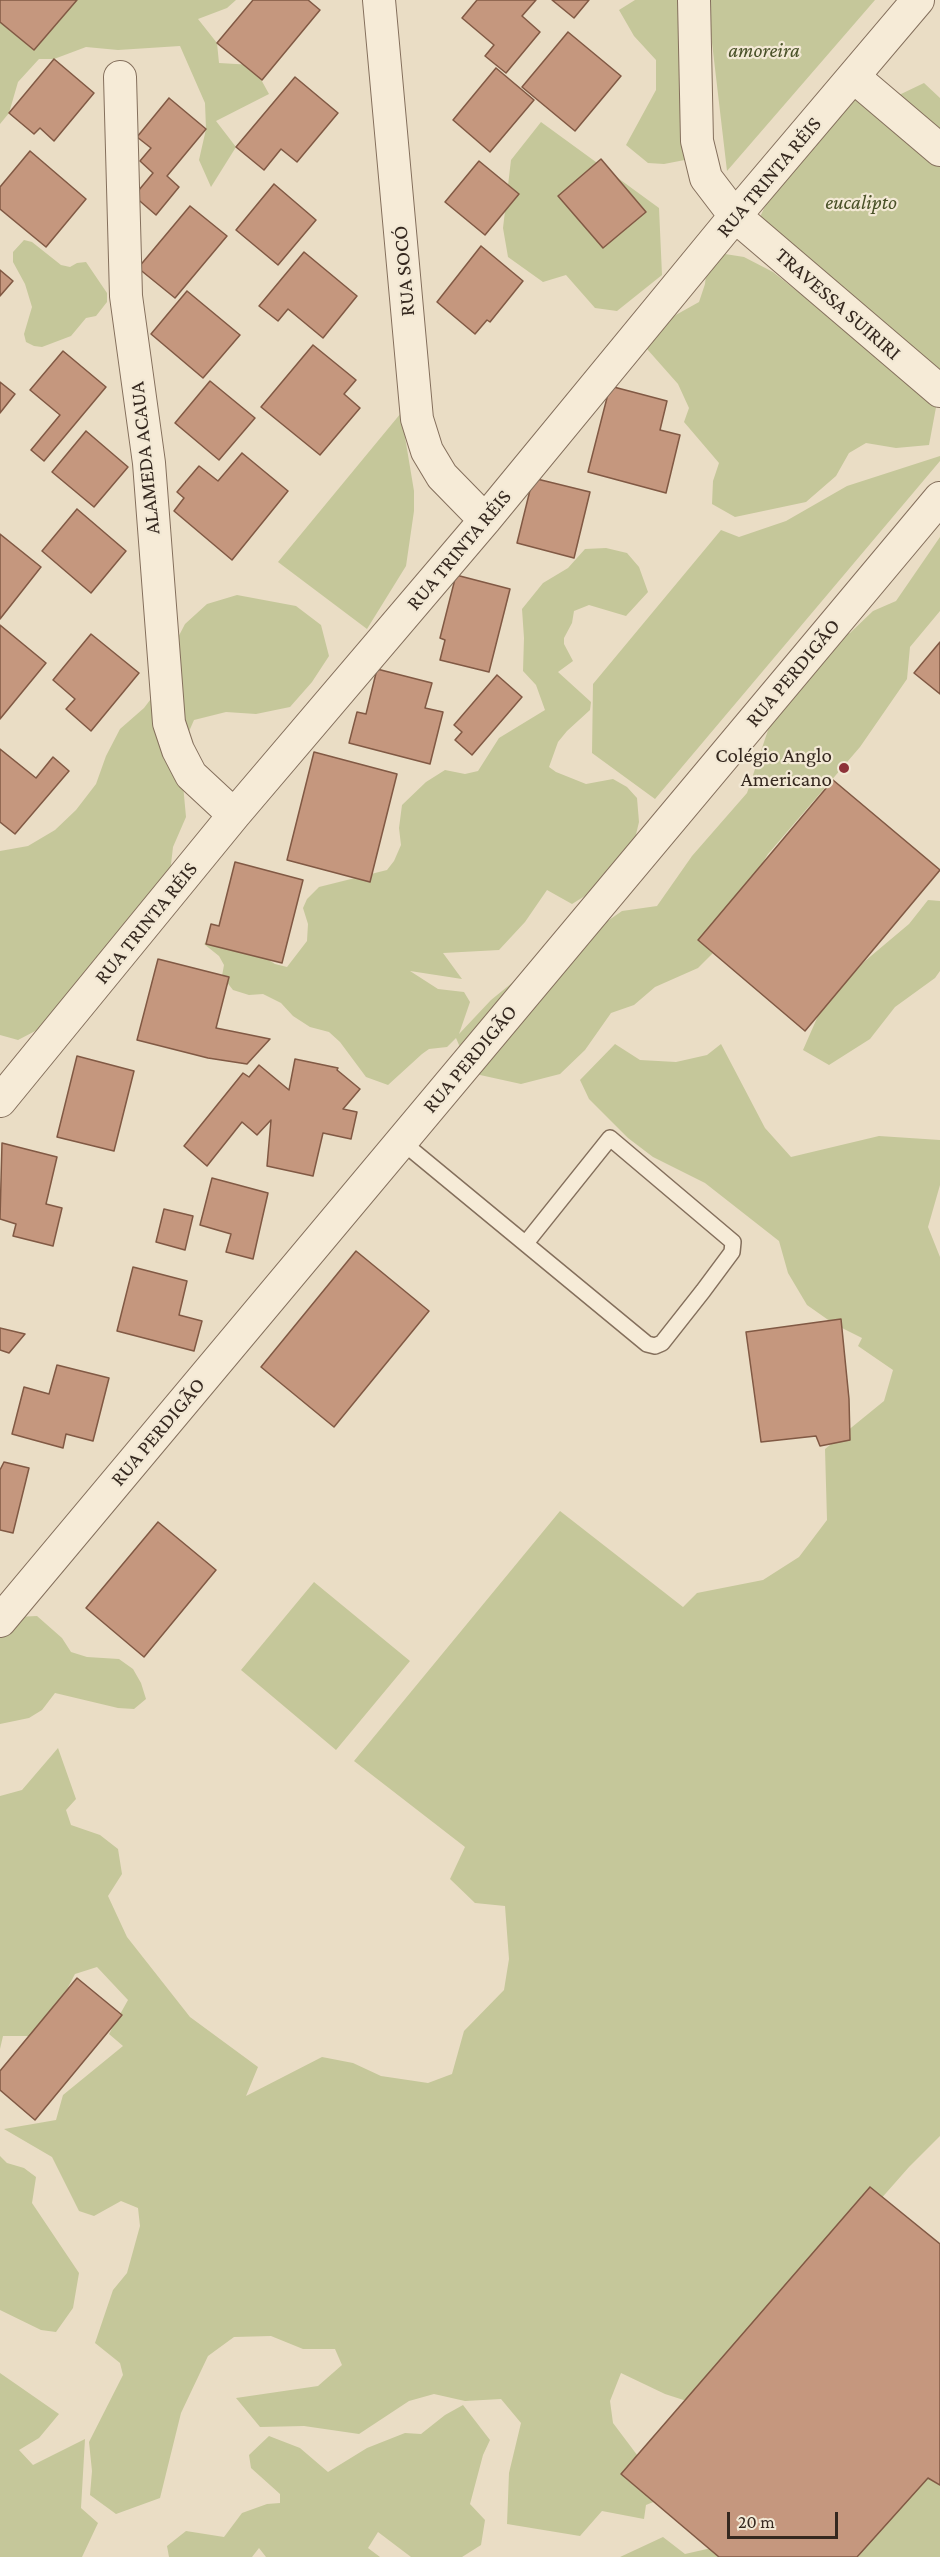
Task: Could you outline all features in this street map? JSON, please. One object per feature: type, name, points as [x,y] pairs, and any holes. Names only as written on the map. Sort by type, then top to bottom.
[{"type":"street","name":"RUA SOCÓ","points":[[379,0],[417,419],[427,451],[442,476],[485,520]]},
{"type":"street","name":"TRAVESSA SUIRIRI","points":[[694,0],[697,141],[706,178],[735,216],[940,391]]},
{"type":"street","name":"RUA TRINTA RÉIS","points":[[0,1101],[234,815],[485,520],[735,216],[918,0]]},
{"type":"street","points":[[854,76],[940,150]]},
{"type":"street","name":"ALAMEDA ACAUA","points":[[120,77],[126,296],[148,463],[169,723],[178,750],[191,775],[234,815]]},
{"type":"street","name":"RUA PERDIGÃO","points":[[0,1621],[940,498]]},
{"type":"lane","points":[[401,1142],[647,1344],[655,1346],[662,1343],[732,1252],[733,1242],[610,1138],[526,1243]]},
{"type":"green space","points":[[0,0],[236,0],[227,8],[198,19],[217,43],[219,63],[253,65],[269,94],[216,121],[236,147],[211,187],[199,160],[206,129],[205,103],[180,46],[118,50],[86,47],[54,59],[39,59],[18,82],[9,113],[0,124]]},
{"type":"green space","points":[[635,0],[692,0],[695,158],[664,164],[648,163],[626,145],[656,90],[656,60],[634,36],[619,10]]},
{"type":"green space","name":"amoreira","points":[[707,0],[875,0],[727,171]]},
{"type":"green space","name":"eucalipto","points":[[924,83],[940,98],[940,373],[760,217],[772,191],[854,93],[876,106]]},
{"type":"green space","points":[[541,122],[659,208],[662,275],[617,311],[595,308],[566,275],[543,282],[508,257],[503,228],[511,160]]},
{"type":"green space","points":[[24,240],[32,242],[61,265],[70,267],[86,262],[107,293],[107,302],[96,316],[86,318],[71,336],[42,347],[26,342],[24,334],[32,307],[25,284],[13,262],[13,252]]},
{"type":"green space","points":[[725,254],[744,257],[773,272],[937,402],[929,445],[896,448],[866,443],[849,453],[836,476],[806,502],[735,517],[712,504],[713,481],[719,463],[684,422],[689,408],[678,384],[647,349],[665,321],[699,302],[705,284],[707,266]]},
{"type":"green space","points":[[401,413],[414,491],[414,511],[406,566],[367,629],[278,562]]},
{"type":"green space","points":[[940,456],[940,461],[655,799],[592,753],[593,684],[721,530],[739,537],[786,521],[847,486]]},
{"type":"green space","points":[[940,537],[940,611],[910,647],[907,679],[860,747],[768,854],[728,919],[714,952],[698,968],[655,987],[634,1005],[611,1013],[585,1050],[560,1074],[521,1084],[471,1073],[456,1038],[447,1047],[429,1049],[388,1085],[366,1077],[340,1042],[329,1032],[310,1027],[293,1016],[281,1003],[263,994],[249,995],[233,990],[222,976],[224,965],[219,956],[204,944],[212,938],[248,947],[275,964],[287,967],[307,941],[308,924],[303,908],[307,899],[319,887],[387,870],[401,845],[399,828],[402,805],[426,782],[445,770],[465,774],[478,771],[499,738],[545,710],[536,685],[523,671],[522,609],[543,583],[568,568],[585,549],[606,548],[627,553],[639,567],[648,592],[626,616],[589,605],[574,611],[572,623],[564,638],[564,644],[573,661],[558,672],[591,702],[590,710],[558,742],[549,767],[586,784],[613,779],[627,787],[637,798],[639,822],[631,855],[596,889],[572,904],[547,890],[525,922],[499,950],[443,953],[462,979],[410,971],[438,989],[464,992],[470,1002],[459,1034],[491,1000],[523,974],[534,972],[622,911],[657,906],[692,856],[747,793],[778,700],[825,642],[850,633],[873,611],[896,601]]},
{"type":"green space","points":[[237,595],[296,606],[321,625],[329,656],[312,682],[290,707],[256,714],[226,712],[194,720],[180,752],[186,817],[173,847],[170,873],[64,1016],[18,1040],[0,1035],[0,851],[28,846],[55,830],[76,810],[96,784],[106,756],[120,729],[144,708],[163,683],[171,651],[185,624],[207,604]]},
{"type":"green space","points":[[928,900],[940,901],[940,971],[935,978],[895,1007],[870,1039],[829,1065],[803,1050],[821,1009],[865,961],[909,924]]},
{"type":"green space","points":[[615,1044],[640,1060],[676,1062],[707,1055],[721,1044],[765,1128],[791,1157],[879,1136],[940,1140],[940,1185],[928,1227],[940,1257],[940,2136],[909,2167],[699,2405],[665,2394],[621,2373],[610,2401],[613,2423],[668,2496],[646,2505],[644,2519],[602,2511],[580,2536],[507,2524],[509,2473],[521,2423],[501,2399],[465,2401],[434,2394],[409,2401],[359,2434],[304,2426],[260,2427],[236,2398],[318,2386],[342,2365],[335,2349],[303,2349],[271,2336],[234,2337],[208,2356],[181,2413],[160,2498],[116,2514],[90,2495],[92,2471],[89,2442],[123,2375],[120,2363],[95,2343],[113,2290],[127,2273],[140,2226],[138,2208],[121,2201],[94,2216],[79,2211],[52,2157],[4,2129],[56,2120],[63,2095],[123,2046],[109,2034],[128,2000],[97,1967],[75,1974],[55,2012],[33,2036],[3,2036],[0,2049],[0,1796],[22,1790],[58,1748],[76,1799],[66,1810],[71,1825],[100,1835],[118,1849],[122,1874],[108,1896],[127,1937],[190,2017],[258,2067],[246,2096],[322,2057],[353,2063],[381,2076],[428,2083],[452,2074],[464,2031],[504,1990],[509,1959],[505,1906],[475,1903],[450,1879],[465,1847],[354,1761],[560,1511],[683,1607],[697,1593],[763,1580],[799,1557],[827,1520],[825,1449],[884,1401],[893,1370],[858,1346],[862,1338],[834,1324],[807,1305],[788,1273],[779,1241],[705,1183],[653,1157],[628,1138],[589,1099],[580,1080]]},
{"type":"green space","points":[[314,1582],[410,1661],[336,1750],[241,1670]]},
{"type":"green space","points":[[37,1616],[62,1638],[71,1652],[87,1657],[119,1659],[133,1669],[146,1699],[134,1709],[118,1708],[55,1693],[42,1710],[29,1718],[0,1724],[0,1626],[16,1617]]},
{"type":"green space","points":[[0,2156],[7,2163],[24,2168],[36,2177],[32,2203],[79,2273],[73,2308],[56,2332],[41,2330],[0,2310]]},
{"type":"green space","points":[[0,2373],[59,2414],[39,2438],[19,2450],[33,2465],[85,2439],[81,2508],[98,2523],[82,2557],[0,2557]]},
{"type":"green space","points":[[463,2405],[490,2440],[483,2455],[470,2504],[485,2520],[481,2545],[462,2557],[411,2557],[378,2532],[368,2548],[380,2557],[266,2557],[259,2548],[252,2557],[169,2557],[167,2546],[186,2531],[224,2537],[242,2513],[267,2504],[280,2503],[280,2494],[251,2468],[249,2455],[269,2436],[300,2448],[328,2472],[367,2448],[405,2433],[421,2434],[445,2415]]},
{"type":"green space","points":[[940,2446],[940,2557],[858,2557],[870,2539],[895,2515],[887,2474]]},
{"type":"green space","points":[[663,2537],[685,2554],[729,2544],[720,2557],[620,2557]]},
{"type":"building","points":[[0,0],[77,0],[34,50],[0,22]]},
{"type":"building","points":[[253,0],[308,0],[320,10],[262,80],[217,43]]},
{"type":"building","points":[[477,0],[536,0],[522,16],[540,32],[506,73],[485,56],[494,45],[462,18]]},
{"type":"building","points":[[552,0],[589,0],[574,18]]},
{"type":"building","points":[[568,32],[621,76],[575,131],[522,87]]},
{"type":"building","points":[[54,59],[94,93],[54,141],[40,128],[34,134],[9,113]]},
{"type":"building","points":[[496,68],[534,100],[490,152],[453,120]]},
{"type":"building","points":[[295,77],[338,113],[297,162],[281,149],[264,170],[236,147]]},
{"type":"building","points":[[169,98],[206,129],[167,176],[179,187],[156,215],[134,196],[153,173],[140,161],[151,148],[137,137]]},
{"type":"building","points":[[30,151],[86,199],[46,247],[0,209],[0,187]]},
{"type":"building","points":[[601,159],[646,212],[603,248],[558,196]]},
{"type":"building","points":[[479,161],[519,194],[485,235],[445,202]]},
{"type":"building","points":[[274,184],[316,220],[278,265],[236,230]]},
{"type":"building","points":[[190,206],[227,236],[175,298],[138,268]]},
{"type":"building","points":[[481,246],[523,281],[490,322],[487,320],[475,334],[437,302]]},
{"type":"building","points":[[304,252],[357,296],[323,338],[288,309],[278,321],[259,306]]},
{"type":"building","points":[[0,270],[13,281],[0,296]]},
{"type":"building","points":[[187,291],[240,335],[203,378],[151,334]]},
{"type":"building","points":[[313,345],[356,380],[344,394],[360,408],[320,455],[261,407]]},
{"type":"building","points":[[63,351],[106,387],[44,461],[31,450],[60,415],[30,390]]},
{"type":"building","points":[[210,381],[255,418],[219,460],[175,423]]},
{"type":"building","points":[[0,382],[15,394],[0,413]]},
{"type":"building","points":[[610,386],[667,401],[660,430],[680,435],[666,493],[588,472]]},
{"type":"building","points":[[86,431],[128,467],[94,507],[52,472]]},
{"type":"building","points":[[242,453],[288,491],[232,560],[174,511],[184,498],[177,492],[199,466],[218,481]]},
{"type":"building","points":[[533,478],[590,492],[574,558],[517,543]]},
{"type":"building","points":[[77,509],[126,551],[91,593],[42,551]]},
{"type":"building","points":[[0,534],[41,567],[0,619]]},
{"type":"building","points":[[456,575],[510,589],[489,672],[440,660],[445,640],[440,638]]},
{"type":"building","points":[[0,625],[46,663],[0,719]]},
{"type":"building","points":[[91,634],[139,673],[91,731],[66,709],[75,699],[53,680]]},
{"type":"building","points":[[940,642],[940,694],[914,673]]},
{"type":"building","points":[[377,669],[432,683],[425,708],[443,712],[430,764],[349,743],[357,712],[366,714]]},
{"type":"building","points":[[497,675],[522,697],[472,755],[455,740],[462,732],[454,725]]},
{"type":"building","points":[[0,749],[36,778],[53,757],[69,771],[15,834],[0,822]]},
{"type":"building","points":[[314,752],[397,774],[370,882],[287,860]]},
{"type":"building","points":[[833,780],[940,870],[805,1031],[698,940]]},
{"type":"building","points":[[235,862],[303,880],[282,963],[206,944],[211,924],[219,926]]},
{"type":"building","points":[[158,959],[229,977],[216,1028],[270,1039],[247,1064],[208,1058],[137,1040]]},
{"type":"building","points":[[77,1056],[134,1071],[114,1151],[57,1137]]},
{"type":"building","points":[[295,1059],[338,1068],[337,1070],[360,1089],[343,1109],[357,1112],[351,1139],[323,1133],[313,1176],[267,1166],[271,1120],[257,1135],[242,1122],[207,1166],[184,1146],[243,1073],[249,1077],[259,1065],[289,1090]]},
{"type":"building","points":[[2,1143],[57,1157],[46,1204],[62,1208],[53,1246],[13,1236],[16,1224],[0,1219]]},
{"type":"building","points":[[212,1178],[268,1193],[253,1259],[226,1252],[231,1234],[200,1225]]},
{"type":"building","points":[[164,1209],[193,1216],[185,1250],[156,1242]]},
{"type":"building","points":[[356,1251],[429,1311],[334,1427],[261,1367]]},
{"type":"building","points":[[133,1267],[187,1281],[179,1315],[202,1321],[194,1351],[117,1331]]},
{"type":"building","points":[[841,1319],[849,1399],[850,1440],[820,1446],[816,1436],[761,1442],[746,1332]]},
{"type":"building","points":[[0,1328],[25,1334],[9,1353],[0,1350]]},
{"type":"building","points":[[57,1365],[109,1378],[93,1441],[66,1434],[63,1448],[12,1434],[24,1387],[49,1394]]},
{"type":"building","points":[[4,1462],[29,1468],[13,1533],[0,1530],[0,1470]]},
{"type":"building","points":[[158,1522],[216,1570],[144,1657],[86,1608]]},
{"type":"building","points":[[77,1978],[122,2015],[35,2120],[0,2090],[0,2071]]},
{"type":"building","points":[[870,2187],[940,2244],[940,2485],[928,2478],[857,2557],[719,2557],[621,2474]]},
{"type":"place","name":"Colégio Anglo Americano","points":[[844,768]]}]
